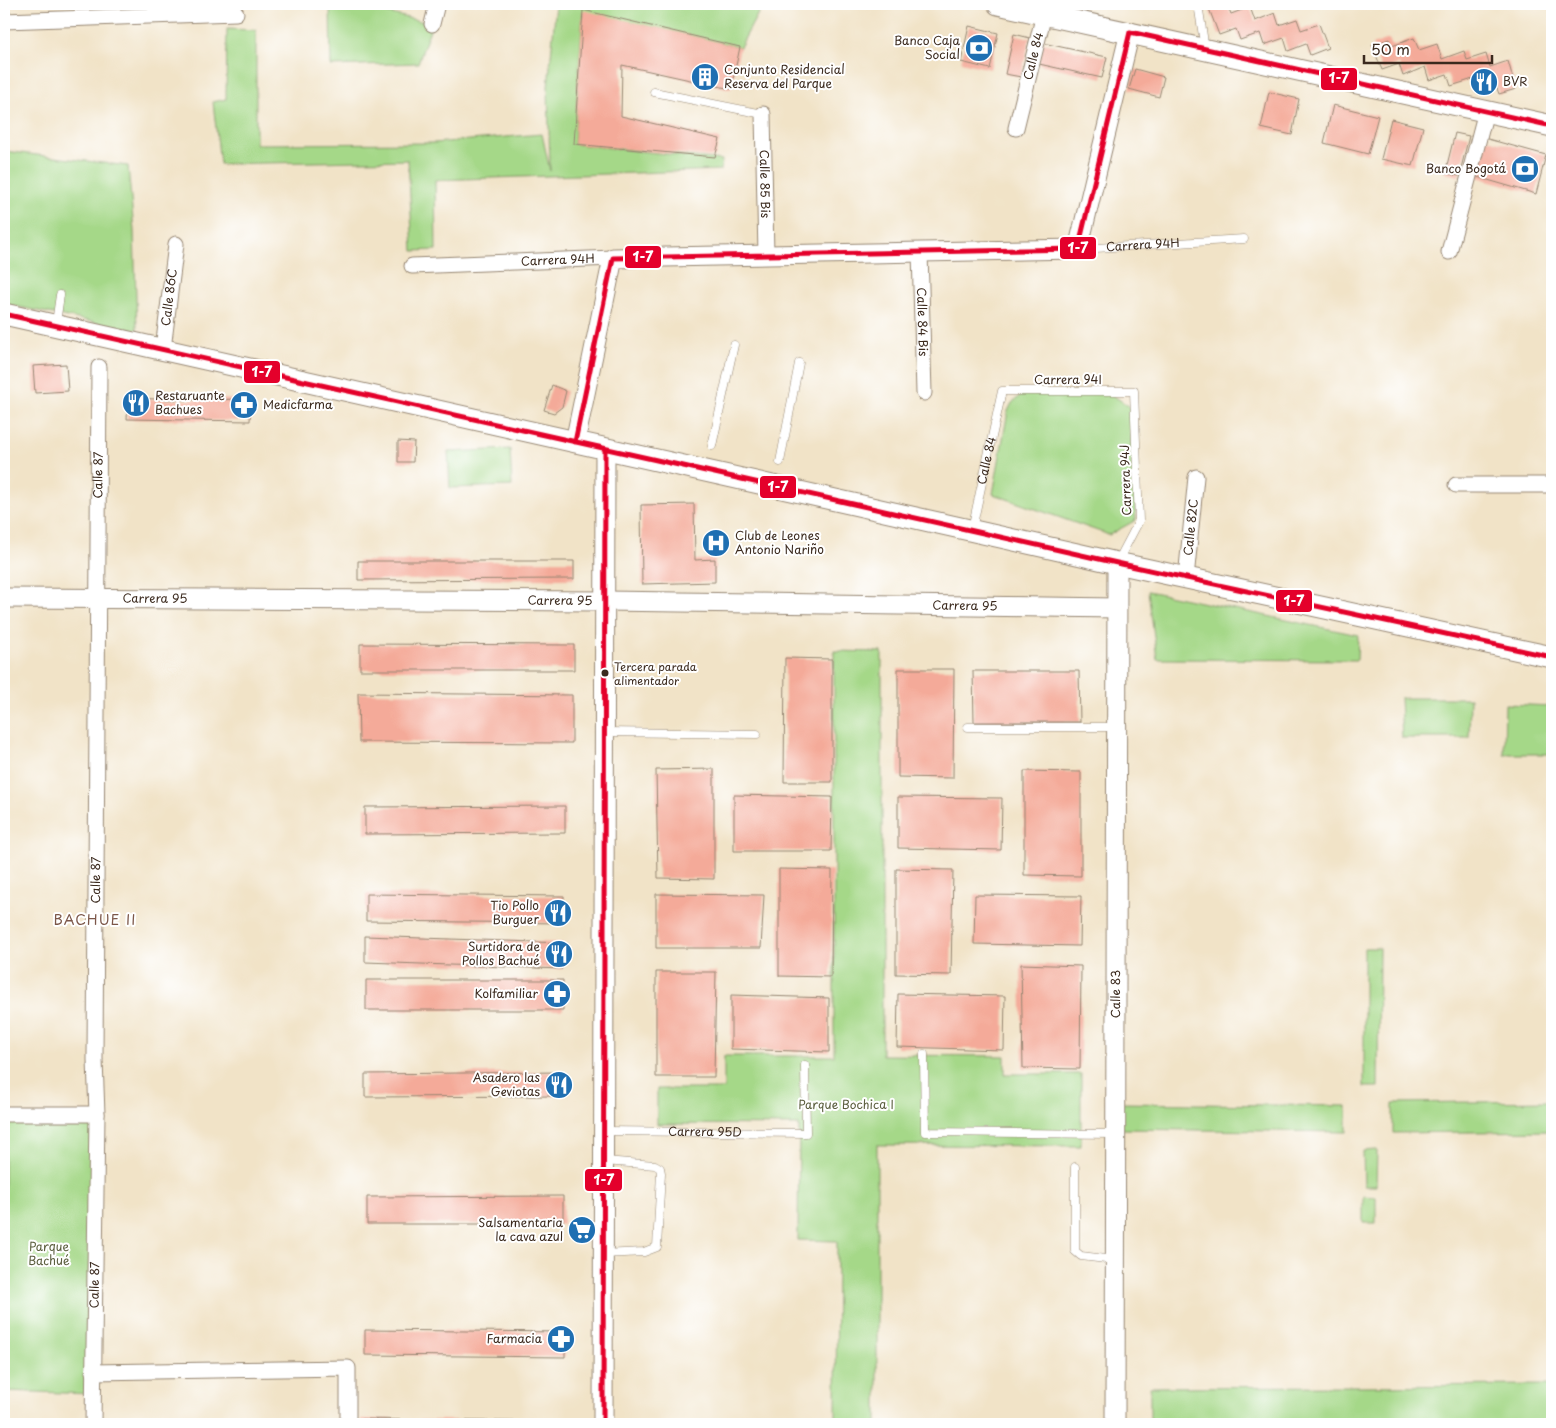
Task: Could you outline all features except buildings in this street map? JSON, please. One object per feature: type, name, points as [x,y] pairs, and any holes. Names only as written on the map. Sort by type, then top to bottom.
[{"type":"main road","points":[[1002,4],[1552,126]]},
{"type":"main road","points":[[4,314],[1117,563],[1552,657]]},
{"type":"street","points":[[56,19],[60,4]]},
{"type":"street","points":[[432,24],[437,4]]},
{"type":"street","points":[[4,21],[236,13]]},
{"type":"street","name":"Calle 84","points":[[1016,128],[1044,14]]},
{"type":"street","points":[[1078,249],[1130,32]]},
{"type":"street","points":[[1449,252],[1486,111]]},
{"type":"street","name":"Calle 85 Bis","points":[[763,114],[766,255]]},
{"type":"street","name":"Calle 86C","points":[[163,349],[176,244]]},
{"type":"street","name":"Carrera 94H","points":[[412,266],[613,258],[1078,249]]},
{"type":"street","name":"Calle 84 Bis","points":[[920,252],[924,393]]},
{"type":"street","points":[[575,442],[613,258]]},
{"type":"street","name":"Calle 87","points":[[93,1424],[97,1114],[95,1050],[99,367]]},
{"type":"street","points":[[603,1424],[605,449]]},
{"type":"street","name":"Calle 82C","points":[[1186,578],[1196,476]]},
{"type":"street","points":[[1456,485],[1552,485]]},
{"type":"street","name":"Calle 83","points":[[1115,1424],[1117,563]]},
{"type":"street","name":"Carrera 95","points":[[4,598],[605,600],[1117,608]]},
{"type":"street","points":[[4,1114],[97,1114]]},
{"type":"street","points":[[93,1372],[348,1368],[348,1424]]},
{"type":"lane","points":[[1198,4],[1205,49]]},
{"type":"lane","points":[[654,92],[763,114]]},
{"type":"lane","name":"Carrera 94H","points":[[1078,249],[1244,239]]},
{"type":"lane","points":[[56,325],[60,296]]},
{"type":"lane","points":[[712,446],[734,345]]},
{"type":"lane","points":[[780,462],[799,363]]},
{"type":"lane","name":"Carrera 94I","points":[[1002,391],[1134,391]]},
{"type":"lane","name":"Calle 84","points":[[971,530],[1002,391]]},
{"type":"lane","name":"Carrera 94J","points":[[1117,563],[1139,521],[1134,391]]},
{"type":"lane","points":[[968,727],[1117,727]]},
{"type":"lane","points":[[605,732],[757,734]]},
{"type":"lane","points":[[924,1054],[925,1132],[1116,1134]]},
{"type":"lane","name":"Carrera 95D","points":[[604,1132],[806,1133],[805,1065]]},
{"type":"lane","points":[[604,1161],[656,1165],[660,1168],[661,1173],[657,1247],[644,1252],[604,1254]]},
{"type":"lane","points":[[1076,1167],[1075,1251],[1081,1256],[1115,1260]]},
{"type":"green space","points":[[330,4],[351,4],[432,24],[418,63],[331,66]]},
{"type":"green space","points":[[556,4],[763,4],[740,47],[583,11],[574,144],[722,160],[721,170],[435,180],[436,250],[413,251],[408,160],[220,164],[213,102],[226,99],[227,29],[256,30],[256,144],[434,143],[542,134],[550,171],[548,87]]},
{"type":"green space","points":[[4,151],[128,166],[134,231],[137,331],[4,304]]},
{"type":"green space","points":[[1108,392],[1130,407],[1136,520],[1109,535],[993,494],[1008,411],[1012,403],[1022,394]]},
{"type":"green space","points":[[510,449],[512,486],[450,488],[448,452]]},
{"type":"green space","points":[[1148,591],[1358,635],[1357,660],[1157,659]]},
{"type":"green space","name":"Parque Bochica I","points":[[834,651],[882,652],[882,1055],[1005,1056],[1005,1074],[1081,1074],[1081,1146],[877,1145],[877,1424],[836,1424],[837,1241],[798,1240],[799,1125],[657,1124],[657,1089],[724,1089],[724,1056],[834,1056]]},
{"type":"green space","points":[[1400,698],[1470,698],[1469,738],[1402,738]]},
{"type":"green space","points":[[1505,704],[1552,706],[1552,754],[1504,754]]},
{"type":"green space","points":[[1364,948],[1379,948],[1378,1087],[1364,1087]]},
{"type":"green space","points":[[1552,1101],[1552,1131],[1393,1133],[1393,1103]]},
{"type":"green space","points":[[1120,1103],[1347,1106],[1347,1132],[1120,1129]]},
{"type":"green space","name":"Parque Bachué","points":[[4,1116],[94,1117],[93,1394],[4,1391]]},
{"type":"green space","points":[[1377,1150],[1376,1186],[1364,1186],[1363,1151]]},
{"type":"green space","points":[[1363,1196],[1376,1197],[1376,1223],[1363,1223]]},
{"type":"green space","points":[[1552,1385],[1552,1424],[1150,1424],[1150,1387]]},
{"type":"transit line","name":"1-7","points":[[575,442],[613,258],[1078,249],[1130,32],[1552,126]]},
{"type":"transit line","name":"1-7","points":[[4,314],[1117,563],[1552,657]]},
{"type":"transit line","name":"1-7","points":[[603,1424],[605,449]]},
{"type":"place","name":"Banco Caja Social","points":[[979,48]]},
{"type":"place","name":"Conjunto Residencial Reserva del Parque","points":[[705,77]]},
{"type":"place","name":"BVR","points":[[1484,82]]},
{"type":"place","name":"Banco Bogotá","points":[[1525,169]]},
{"type":"place","name":"Restaruante Bachues","points":[[136,403]]},
{"type":"place","name":"Medicfarma","points":[[244,405]]},
{"type":"place","name":"Club de Leones Antonio Nariño","points":[[716,543]]},
{"type":"place","name":"Tercera parada alimentador","points":[[605,673]]},
{"type":"place","name":"Tio Pollo Burguer","points":[[558,913]]},
{"type":"place","name":"Surtidora de Pollos Bachué","points":[[559,954]]},
{"type":"place","name":"Kolfamiliar","points":[[557,994]]},
{"type":"place","name":"Asadero las Geviotas","points":[[559,1085]]},
{"type":"place","name":"Salsamentaria la cava azul","points":[[582,1230]]},
{"type":"place","name":"Farmacia","points":[[561,1339]]},
{"type":"district","name":"BACHUE II","points":[[95,920]]}]
